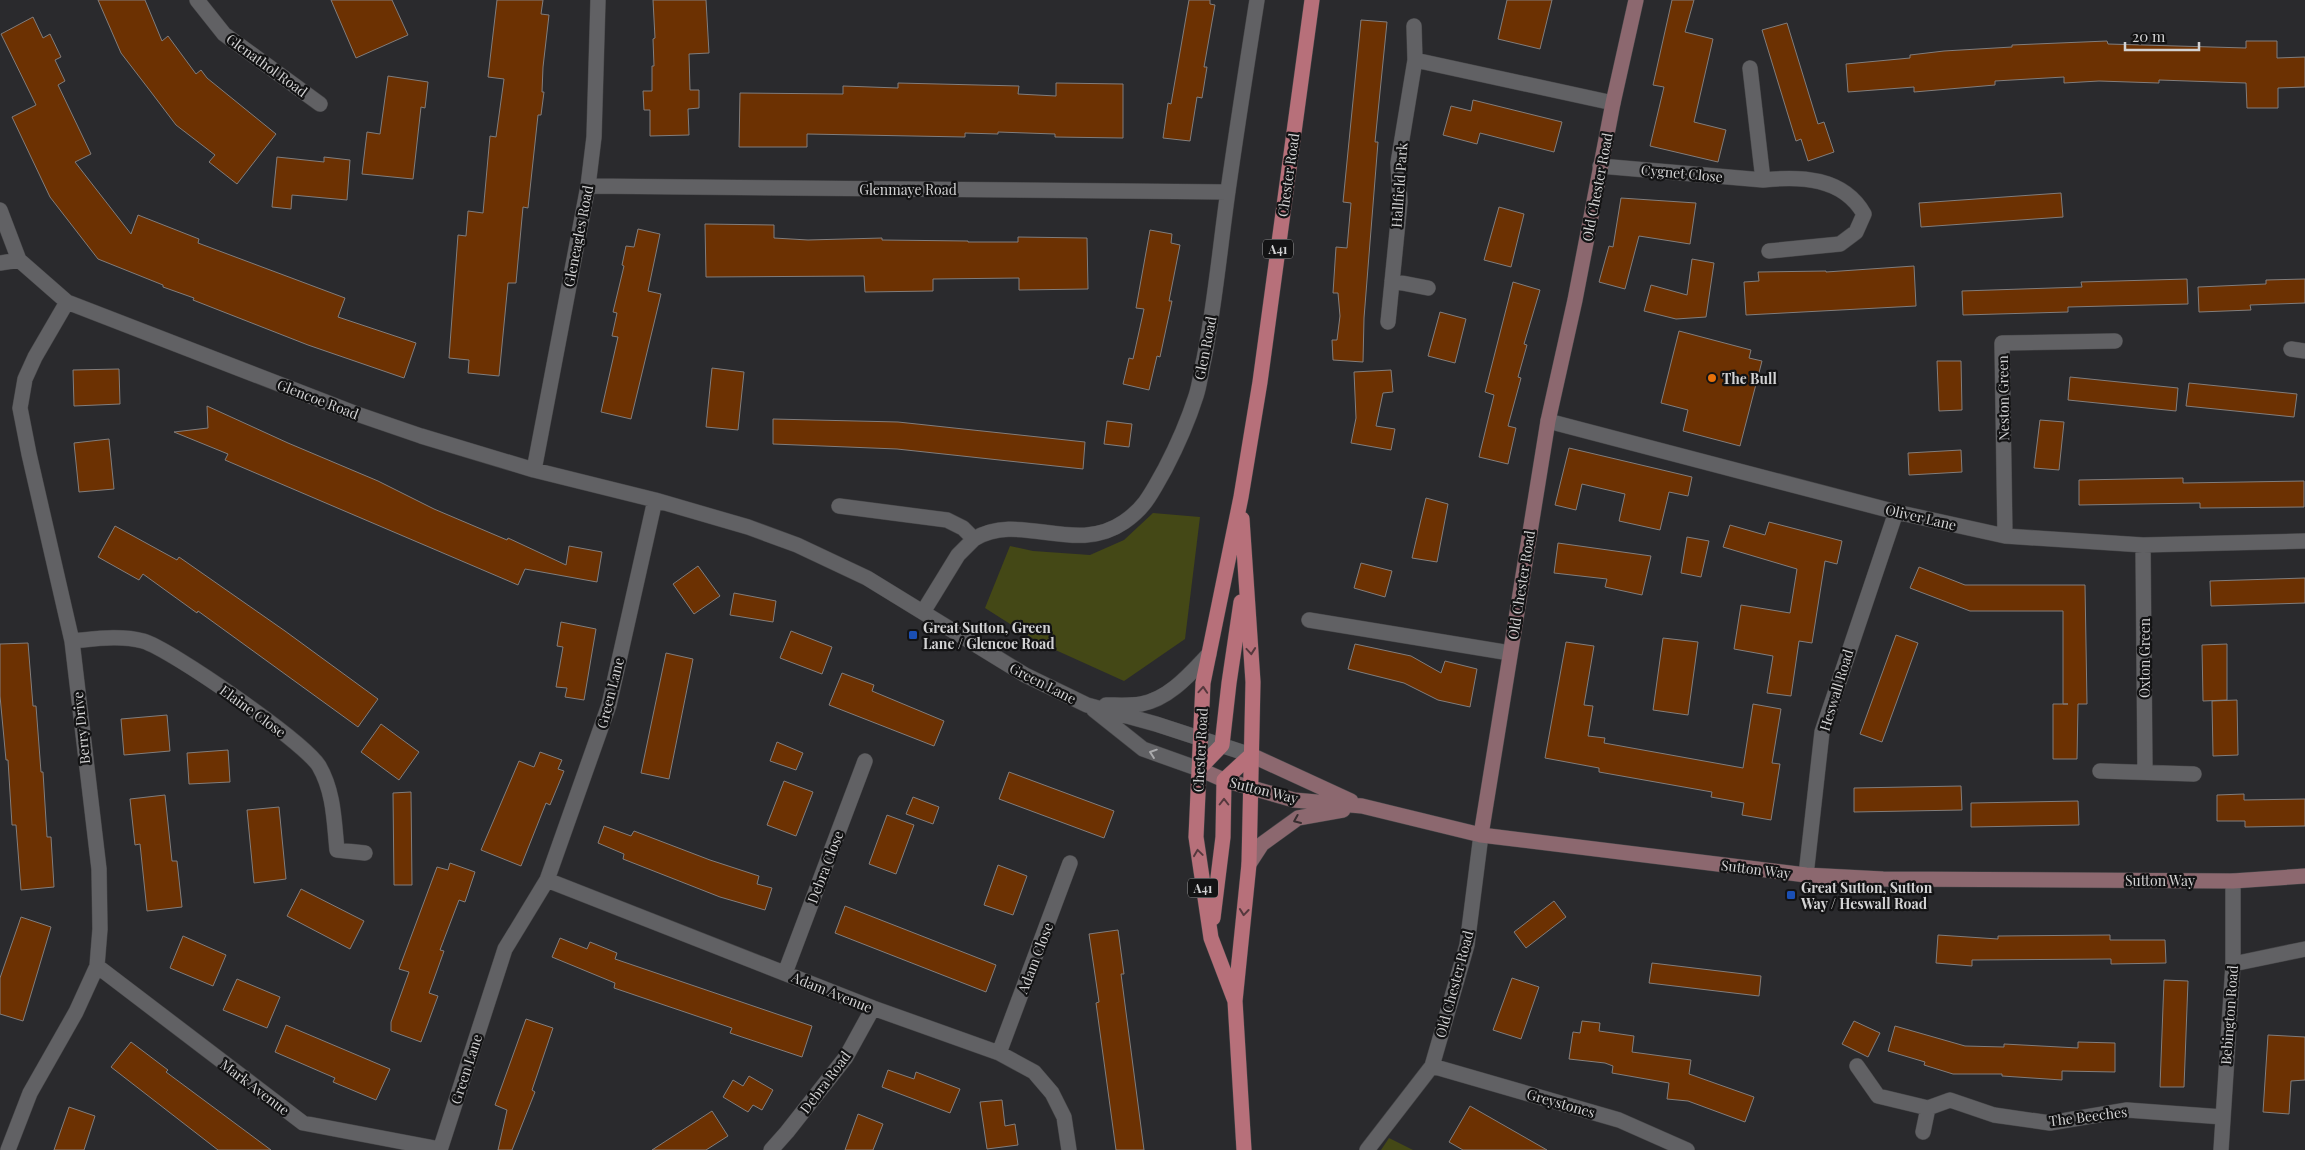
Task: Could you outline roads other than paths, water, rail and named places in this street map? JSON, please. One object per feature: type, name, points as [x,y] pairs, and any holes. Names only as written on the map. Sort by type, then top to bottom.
[{"type":"main road","name":"Chester Road","points":[[1235,1001],[1211,938],[1196,837],[1203,683],[1241,498],[1260,382],[1312,0]]},
{"type":"main road","name":"Old Chester Road","points":[[1481,835],[1548,421],[1575,300],[1600,166],[1636,0]]},
{"type":"main road","name":"Chester Road","points":[[1241,498],[1254,682],[1249,864],[1235,1001],[1244,1150]]},
{"type":"main road","name":"A41","points":[[1222,745],[1228,683],[1245,571]]},
{"type":"main road","points":[[1198,769],[1222,745]]},
{"type":"main road","name":"Sutton Way","points":[[1251,755],[1362,806]]},
{"type":"main road","points":[[1224,780],[1251,755]]},
{"type":"main road","name":"Sutton Way","points":[[1198,769],[1224,780],[1294,800],[1362,806],[1481,835],[1806,875],[1883,879],[2232,880],[2305,876]]},
{"type":"main road","name":"A41","points":[[1211,938],[1223,837],[1224,780]]},
{"type":"main road","name":"Sutton Way","points":[[1249,864],[1262,844],[1298,818],[1362,806]]},
{"type":"street","name":"Glenathol Road","points":[[197,0],[224,34],[320,104]]},
{"type":"street","name":"Gleneagles Road","points":[[534,470],[588,186],[594,137],[598,0]]},
{"type":"street","name":"Glen Road","points":[[974,538],[985,532],[998,529],[1065,536],[1099,535],[1123,523],[1146,503],[1173,454],[1196,396],[1209,333],[1257,0]]},
{"type":"street","name":"Hallfield Park","points":[[1388,322],[1400,202],[1398,163],[1415,60],[1414,26]]},
{"type":"street","points":[[1415,60],[1613,103]]},
{"type":"street","points":[[1750,68],[1763,180]]},
{"type":"street","name":"Cygnet Close","points":[[1600,166],[1763,180],[1794,177],[1842,189],[1856,201],[1864,214],[1856,232],[1840,244],[1769,251]]},
{"type":"street","name":"Glenmaye Road","points":[[588,186],[1228,192]]},
{"type":"street","points":[[0,210],[19,260],[0,263]]},
{"type":"street","name":"Glencoe Road","points":[[19,260],[67,302],[354,412],[421,436],[534,470],[655,500]]},
{"type":"street","points":[[1392,281],[1428,288]]},
{"type":"street","name":"Berry Drive","points":[[8,1150],[30,1093],[76,1012],[97,966],[100,929],[99,870],[72,641],[28,454],[20,408],[25,379],[67,302]]},
{"type":"street","name":"Neston Green","points":[[2005,536],[2002,343],[2115,341]]},
{"type":"street","name":"Oliver Lane","points":[[1548,421],[1896,512],[2005,536],[2143,545],[2305,541]]},
{"type":"street","name":"Green Lane","points":[[440,1150],[505,949],[547,880],[609,705],[655,500],[748,527],[797,545],[867,578],[976,647],[1025,675],[1086,705],[1251,755]]},
{"type":"street","points":[[839,506],[947,520],[963,528],[974,538],[958,555],[923,612]]},
{"type":"street","name":"Heswall Road","points":[[1806,875],[1822,732],[1896,512]]},
{"type":"street","name":"Oxton Green","points":[[2143,545],[2145,771]]},
{"type":"street","points":[[1309,620],[1510,652]]},
{"type":"street","name":"Elaine Close","points":[[72,641],[115,637],[144,641],[180,660],[290,738],[318,764],[330,790],[336,850],[366,853]]},
{"type":"street","name":"Green Lane","points":[[1086,705],[1140,704],[1155,700],[1182,682],[1209,654]]},
{"type":"street","name":"Green Lane","points":[[1086,705],[1144,749],[1198,769]]},
{"type":"street","name":"Debra Close","points":[[785,973],[865,761]]},
{"type":"street","points":[[2100,771],[2194,774]]},
{"type":"street","name":"Old Chester Road","points":[[1367,1150],[1432,1066],[1467,945],[1481,835]]},
{"type":"street","name":"Adam Close","points":[[999,1053],[1070,863]]},
{"type":"street","name":"Adam Avenue","points":[[547,880],[873,1008],[999,1053],[1034,1072],[1052,1093],[1064,1117],[1069,1150]]},
{"type":"street","name":"Bebington Road","points":[[2222,1150],[2233,964],[2232,880]]},
{"type":"street","points":[[2233,964],[2305,949]]},
{"type":"street","name":"Mark Avenue","points":[[97,966],[303,1123],[440,1150]]},
{"type":"street","name":"Debra Road","points":[[771,1150],[846,1057],[873,1008]]},
{"type":"street","name":"Greystones","points":[[1432,1066],[1619,1120],[1687,1150]]},
{"type":"street","points":[[1857,1066],[1878,1096],[1928,1108],[1923,1132]]},
{"type":"street","name":"The Beeches","points":[[1928,1108],[1950,1100],[1994,1116],[2050,1123],[2127,1110],[2223,1117]]},
{"type":"place","name":"The Bull","points":[[1712,378]]},
{"type":"place","name":"Great Sutton, Green Lane / Glencoe Road","points":[[913,635]]},
{"type":"place","name":"Great Sutton, Sutton Way / Heswall Road","points":[[1791,895]]}]
